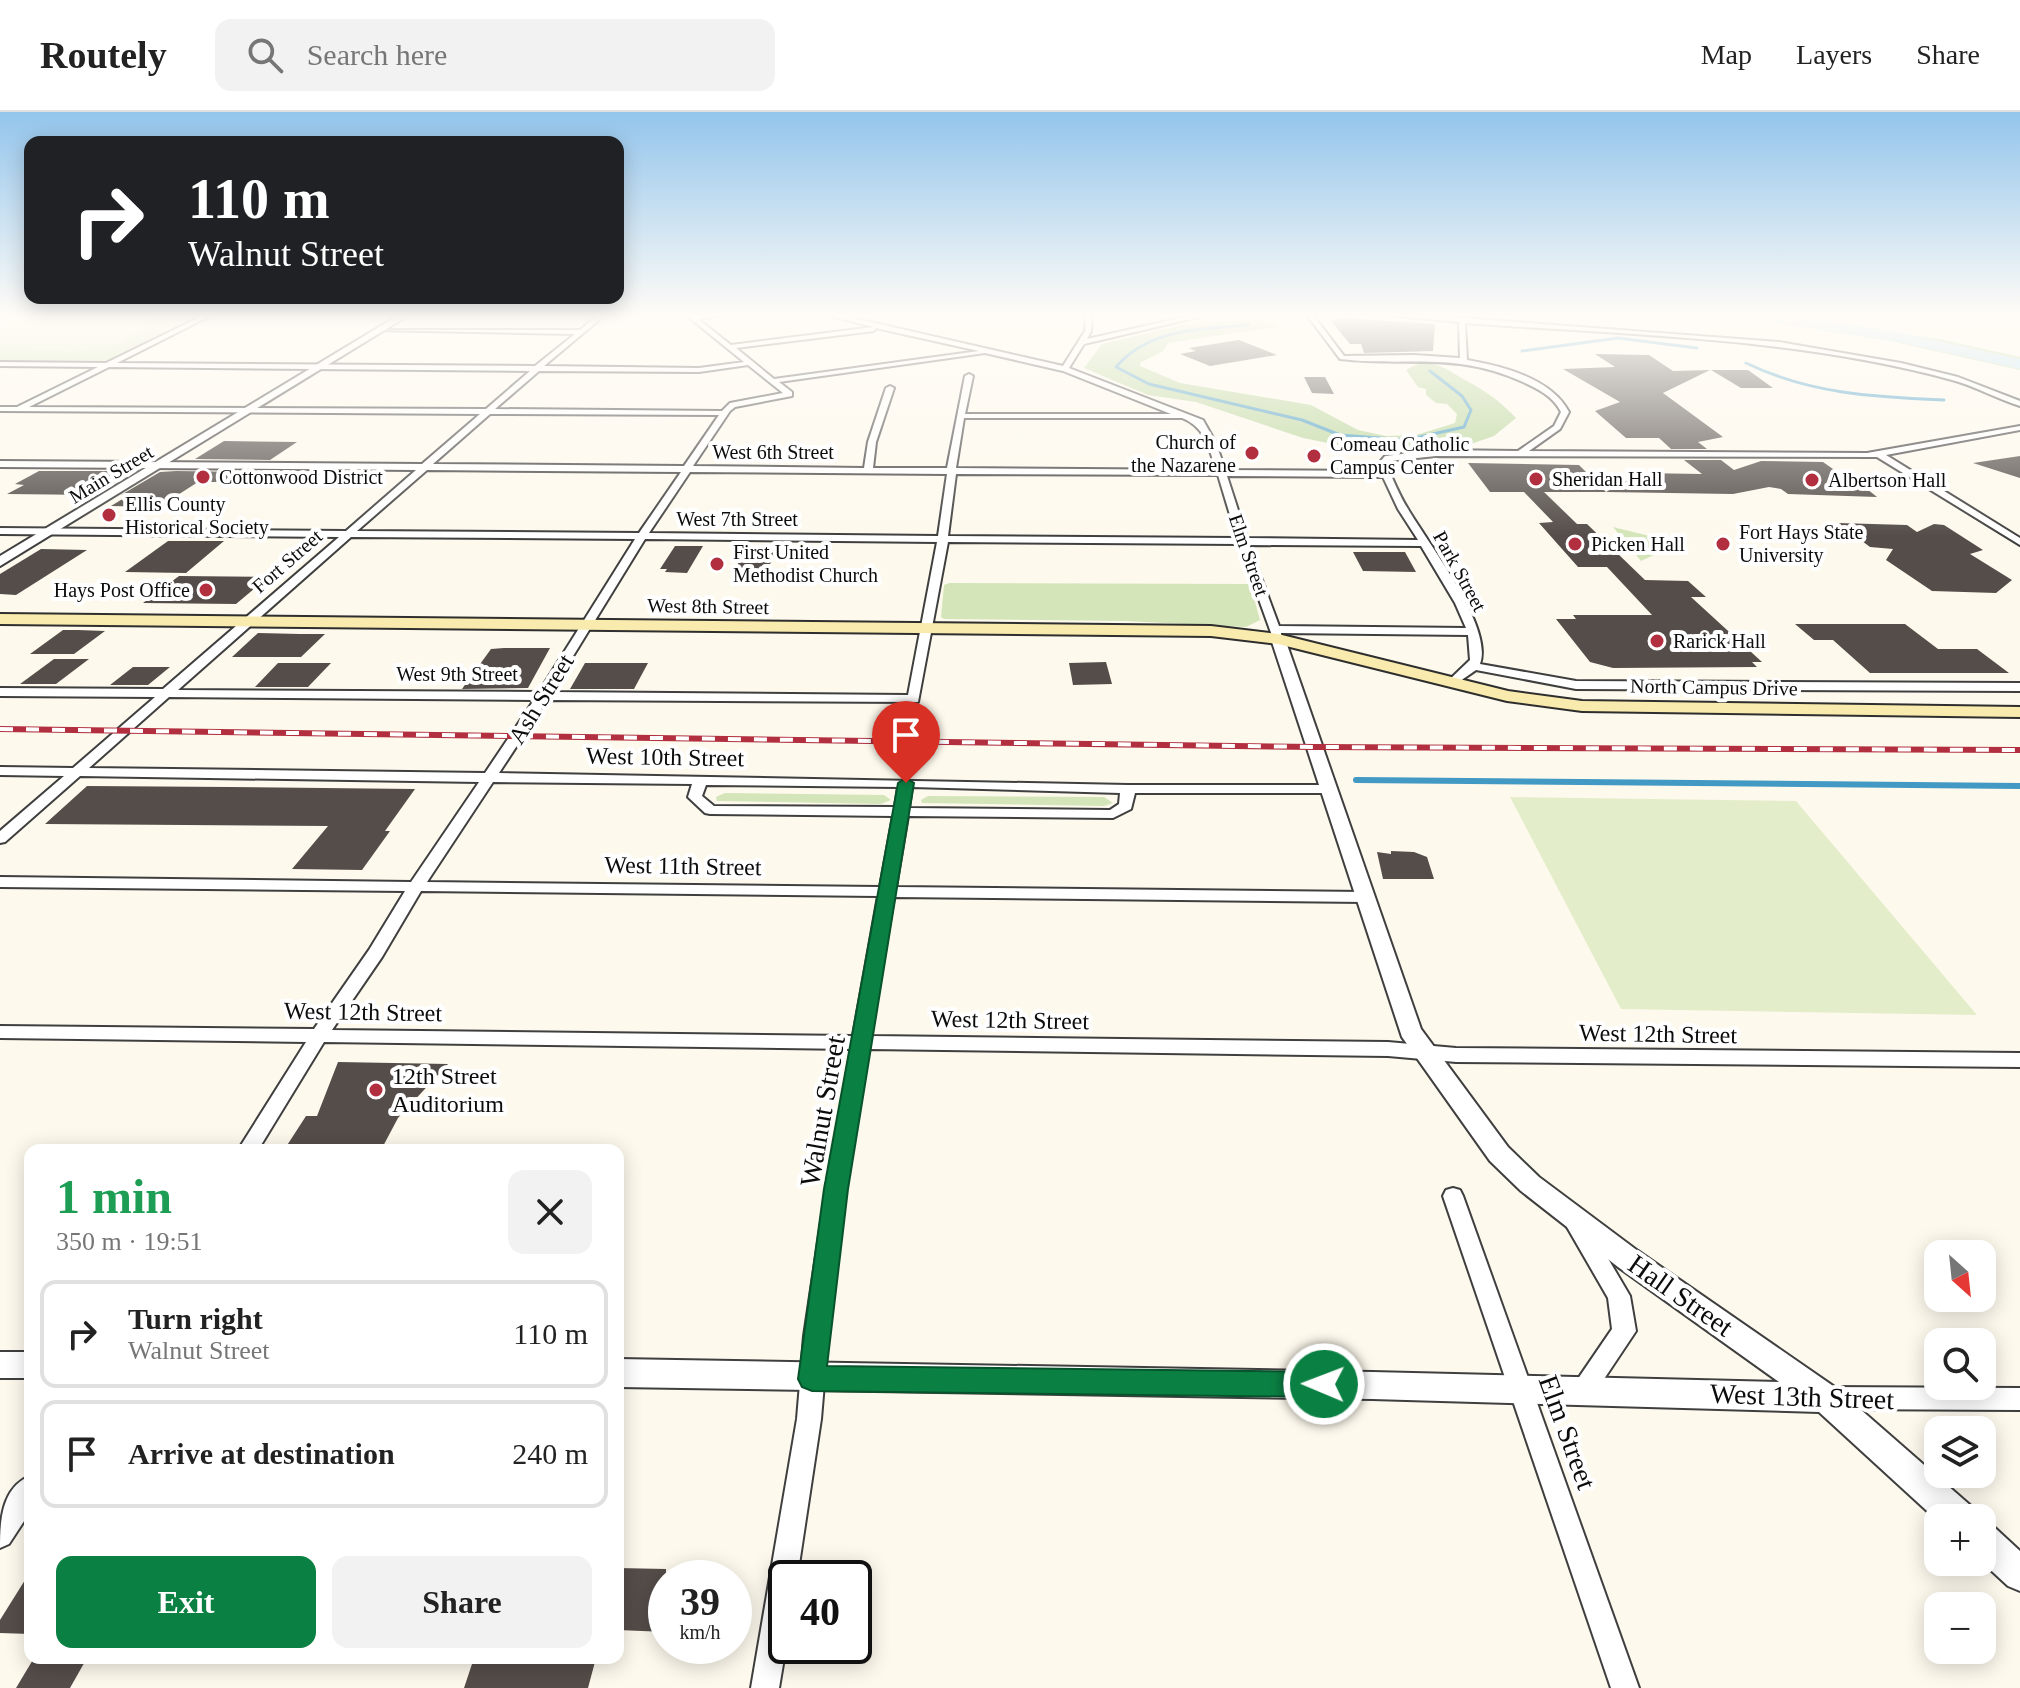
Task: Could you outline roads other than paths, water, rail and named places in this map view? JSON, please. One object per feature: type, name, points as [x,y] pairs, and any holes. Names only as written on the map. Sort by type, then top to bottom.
[{"type":"main road","name":"West 8th Street","points":[[0,619],[1211,631],[1277,634],[1410,672]]},
{"type":"main road","name":"North Campus Drive","points":[[1410,672],[1507,696],[1582,706],[2020,712]]},
{"type":"street","points":[[0,417],[61,389]]},
{"type":"street","name":"Main Street","points":[[0,562],[286,389]]},
{"type":"street","name":"Fort Street","points":[[0,839],[514,389]]},
{"type":"street","points":[[0,409],[725,413],[733,405],[789,394],[782,389]]},
{"type":"street","points":[[868,470],[872,442],[890,389]]},
{"type":"street","points":[[927,628],[966,389]]},
{"type":"street","points":[[1117,389],[1189,416]]},
{"type":"street","points":[[1519,454],[1557,427],[1565,412],[1561,404],[1538,389]]},
{"type":"street","points":[[1982,389],[2020,404]]},
{"type":"street","name":"Ash Street","points":[[252,1144],[416,887],[545,695],[615,577],[725,413]]},
{"type":"street","points":[[961,416],[1189,416]]},
{"type":"street","name":"Elm Street","points":[[1189,416],[1205,428],[1410,1031],[1424,1053]]},
{"type":"street","points":[[1386,474],[1382,464],[1393,456],[1880,455],[2020,428]]},
{"type":"street","points":[[1880,455],[2020,542]]},
{"type":"street","name":"West 6th Street","points":[[0,464],[1386,474]]},
{"type":"street","name":"Park Street","points":[[1386,474],[1473,632],[1478,656],[1473,666]]},
{"type":"street","name":"West 7th Street","points":[[0,531],[1424,543]]},
{"type":"street","name":"West 9th Street","points":[[0,692],[914,699],[927,628]]},
{"type":"street","points":[[1277,634],[1473,632]]},
{"type":"street","points":[[1453,682],[1473,666]]},
{"type":"street","name":"North Campus Drive","points":[[1473,666],[1576,685],[2020,687]]},
{"type":"street","name":"West 10th Street","points":[[0,771],[906,783],[1128,789],[1330,789]]},
{"type":"street","points":[[701,780],[695,797],[710,810],[1113,814],[1126,806],[1128,789]]},
{"type":"street","name":"Walnut Street","points":[[765,1688],[809,1419],[836,1189],[906,783]]},
{"type":"street","name":"West 11th Street","points":[[0,882],[225,882],[416,887],[1365,897]]},
{"type":"street","name":"West 12th Street","points":[[0,1032],[2020,1060]]},
{"type":"street","name":"Hall Street","points":[[1424,1053],[1499,1154],[1530,1184],[1825,1398],[1943,1504]]},
{"type":"street","name":"Elm Street","points":[[1453,1196],[1625,1688]]},
{"type":"street","points":[[1571,1215],[1619,1296],[1624,1331],[1583,1389]]},
{"type":"street","points":[[0,1365],[24,1365]]},
{"type":"street","name":"West 13th Street","points":[[624,1373],[812,1379],[1520,1387],[1825,1398],[2020,1399]]},
{"type":"street","points":[[0,1535],[24,1498]]},
{"type":"street","points":[[1996,1552],[2020,1574]]},
{"type":"waterway","points":[[1168,389],[1302,420],[1340,435],[1406,440],[1464,427],[1471,410],[1452,389]]},
{"type":"waterway","points":[[1821,389],[1944,400]]},
{"type":"waterway","points":[[1356,780],[2020,786]]},
{"type":"railway","points":[[0,729],[1315,747],[2020,750]]},
{"type":"place","name":"Church of the Nazarene","points":[[1252,453]]},
{"type":"place","name":"Comeau Catholic Campus Center","points":[[1314,456]]},
{"type":"place","name":"Cottonwood District","points":[[203,477]]},
{"type":"place","name":"Sheridan Hall","points":[[1536,479]]},
{"type":"place","name":"Albertson Hall","points":[[1812,480]]},
{"type":"place","name":"Ellis County Historical Society","points":[[109,515]]},
{"type":"place","name":"Picken Hall","points":[[1575,544]]},
{"type":"place","name":"Fort Hays State University","points":[[1723,544]]},
{"type":"place","name":"First United Methodist Church","points":[[717,564]]},
{"type":"place","name":"Hays Post Office","points":[[206,590]]},
{"type":"place","name":"Rarick Hall","points":[[1657,641]]},
{"type":"place","name":"12th Street Auditorium","points":[[376,1090]]}]
